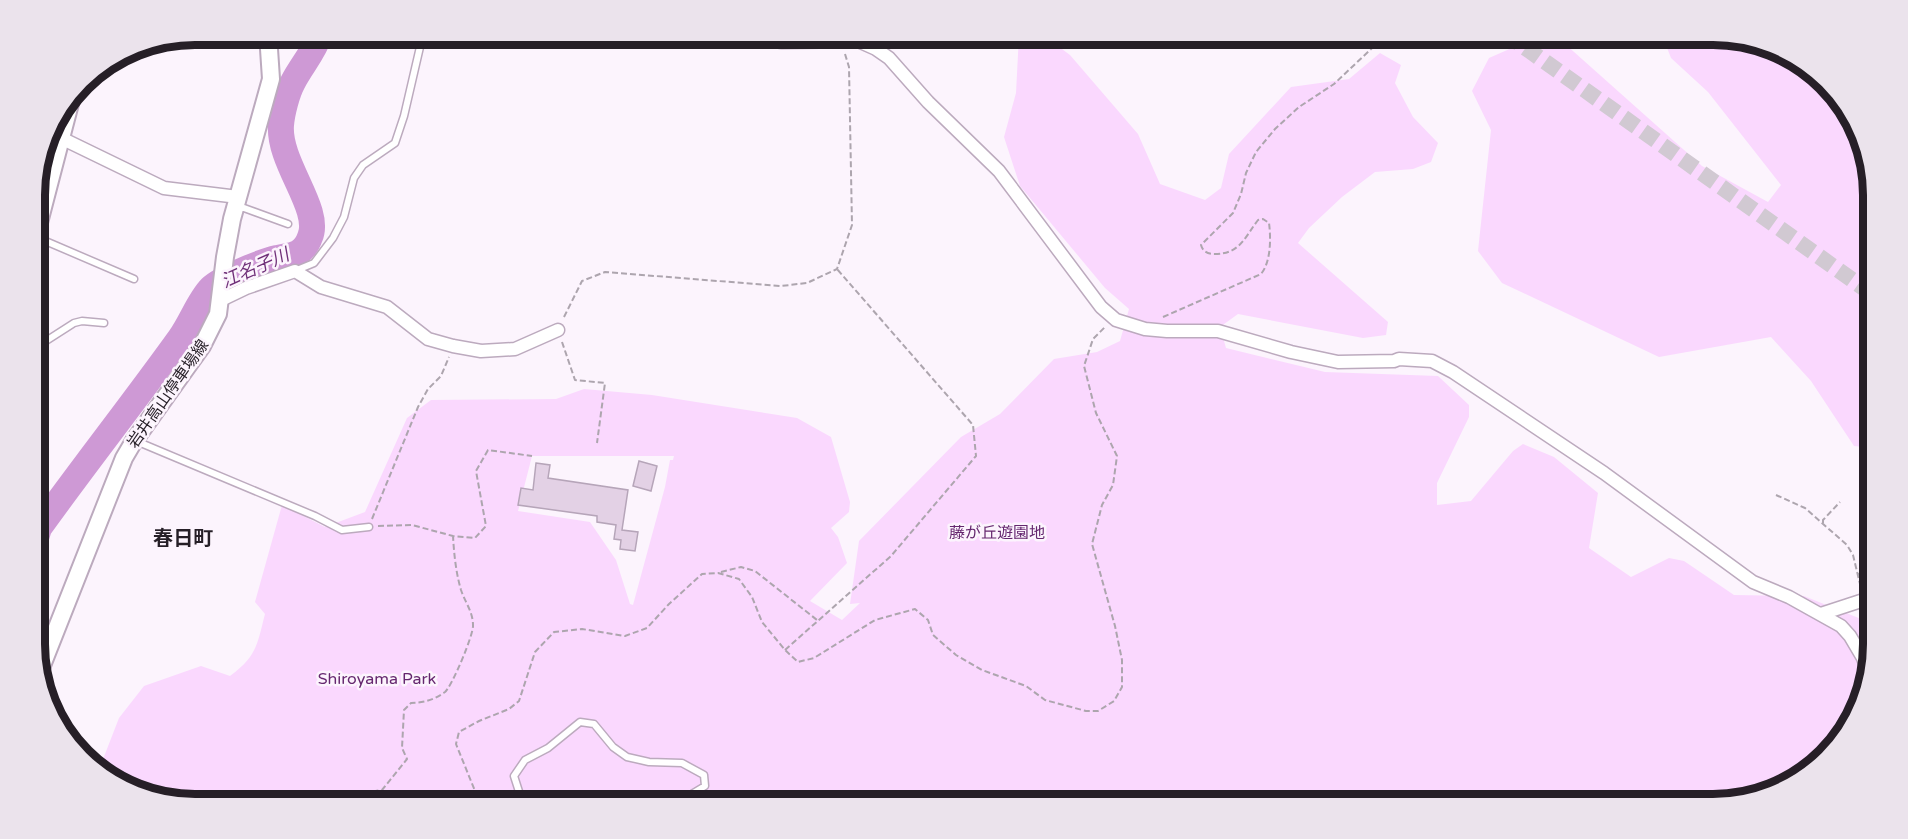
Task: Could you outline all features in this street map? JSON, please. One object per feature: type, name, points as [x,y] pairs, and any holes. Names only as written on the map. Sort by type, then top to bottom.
[{"type":"main road","name":"岩井高山停車場線","points":[[46,656],[124,458],[207,339],[213,326],[221,298],[224,266],[236,202],[271,79],[269,45]]},
{"type":"main road","points":[[45,189],[66,118]]},
{"type":"street","points":[[868,45],[889,58],[928,102],[999,171],[1101,307],[1116,320],[1145,329],[1218,331],[1291,352],[1338,362],[1408,359],[1432,361],[1491,396],[1604,473],[1754,582],[1789,597],[1841,626],[1863,657]]},
{"type":"street","points":[[61,138],[164,188],[236,202]]},
{"type":"street","points":[[221,298],[295,271],[321,288],[387,307],[428,339],[453,346],[481,351],[516,349],[558,330]]},
{"type":"street","points":[[1821,614],[1863,601]]},
{"type":"lane","points":[[295,271],[314,263],[333,238],[344,217],[354,178],[363,165],[395,143],[404,116],[420,45]]},
{"type":"lane","points":[[236,202],[244,208],[288,224]]},
{"type":"lane","points":[[45,241],[134,279]]},
{"type":"lane","points":[[45,342],[74,323],[82,321],[104,323]]},
{"type":"lane","points":[[134,441],[315,516],[342,530],[369,527]]},
{"type":"lane","points":[[520,794],[514,776],[525,760],[548,748],[580,722],[594,724],[613,747],[627,757],[649,762],[682,763],[704,775],[705,786],[692,794]]},
{"type":"path","points":[[597,443],[605,383],[575,380],[558,330],[582,281],[605,272],[781,286],[807,283],[837,269],[852,225],[849,67],[842,45]]},
{"type":"path","points":[[1134,324],[1157,320],[1262,274],[1268,262],[1270,231],[1269,223],[1263,219],[1258,220],[1246,239],[1235,249],[1222,254],[1209,254],[1201,248],[1201,245],[1233,213],[1246,173],[1256,152],[1275,129],[1299,107],[1334,84],[1375,45]]},
{"type":"path","points":[[785,650],[891,556],[976,456],[973,425],[837,269]]},
{"type":"path","points":[[718,573],[739,579],[752,597],[762,622],[798,662],[814,658],[875,620],[915,609],[928,620],[933,635],[956,655],[982,670],[1026,686],[1045,700],[1086,711],[1098,711],[1114,701],[1122,687],[1122,660],[1092,544],[1102,505],[1113,484],[1117,456],[1096,413],[1084,366],[1093,339],[1116,320]]},
{"type":"path","points":[[453,346],[441,376],[428,389],[418,407],[369,527],[412,525],[453,536],[475,538],[486,526],[476,471],[488,450],[532,456]]},
{"type":"path","points":[[1776,495],[1800,505],[1851,550],[1863,587]]},
{"type":"path","points":[[1822,523],[1840,502]]},
{"type":"path","points":[[357,794],[382,790],[406,759],[402,748],[404,710],[411,703],[427,702],[446,691],[466,651],[473,626],[470,608],[461,590],[453,536]]},
{"type":"path","points":[[477,794],[456,744],[459,732],[509,709],[519,701],[535,652],[554,632],[582,629],[626,636],[647,628],[702,574],[718,573],[741,567],[755,572],[818,621]]},
{"type":"path","points":[[1858,575],[1863,571]]},
{"type":"green space","points":[[1018,45],[1056,45],[1070,55],[1138,134],[1160,184],[1205,200],[1221,188],[1229,154],[1291,87],[1349,79],[1380,53],[1401,65],[1395,83],[1413,117],[1438,143],[1431,162],[1413,169],[1375,172],[1342,197],[1309,228],[1298,243],[1388,322],[1386,335],[1363,338],[1238,314],[1220,327],[1226,348],[1325,372],[1438,376],[1469,405],[1469,417],[1437,483],[1437,505],[1471,501],[1513,451],[1523,444],[1554,457],[1598,493],[1589,548],[1631,577],[1669,558],[1684,561],[1734,595],[1804,596],[1863,620],[1863,654],[1855,692],[1843,719],[1832,735],[1819,750],[1788,774],[1752,789],[1723,794],[195,794],[175,793],[137,783],[102,761],[119,718],[144,686],[201,666],[230,676],[251,656],[258,642],[265,614],[255,602],[282,505],[325,527],[365,512],[407,418],[431,400],[556,399],[584,389],[652,395],[797,418],[831,437],[850,502],[849,512],[831,528],[838,537],[847,563],[810,601],[842,620],[860,603],[850,604],[859,541],[961,437],[1000,414],[1054,359],[1097,352],[1120,341],[1129,309],[1105,288],[1020,186],[1004,137],[1016,93]],"holes":[[[532,456],[674,456],[673,460],[670,460],[665,487],[633,605],[630,604],[616,560],[590,522],[518,511]]]},
{"type":"green space","points":[[1518,45],[1566,45],[1702,166],[1768,202],[1781,185],[1708,92],[1671,58],[1666,45],[1723,45],[1752,50],[1788,65],[1819,89],[1843,120],[1852,137],[1862,175],[1863,447],[1854,446],[1811,381],[1771,337],[1659,357],[1502,283],[1478,251],[1491,130],[1472,91],[1489,58]]},
{"type":"building","points":[[639,461],[657,466],[651,491],[633,486]]},
{"type":"building","points":[[536,463],[550,465],[548,478],[628,490],[622,530],[638,532],[635,551],[620,549],[621,540],[614,539],[616,525],[597,522],[597,516],[518,505],[521,488],[533,490]]},
{"type":"waterway","name":"江名子川","points":[[45,520],[180,338],[211,288],[253,266],[297,253],[307,243],[312,226],[310,213],[286,155],[281,125],[291,87],[316,45]]},
{"type":"tunnel","points":[[1521,45],[1863,288]]},
{"type":"district","name":"春日町","points":[[183,539]]},
{"type":"park label","name":"藤が丘遊園地","points":[[997,533]]},
{"type":"park label","name":"Shiroyama Park","points":[[377,679]]}]
